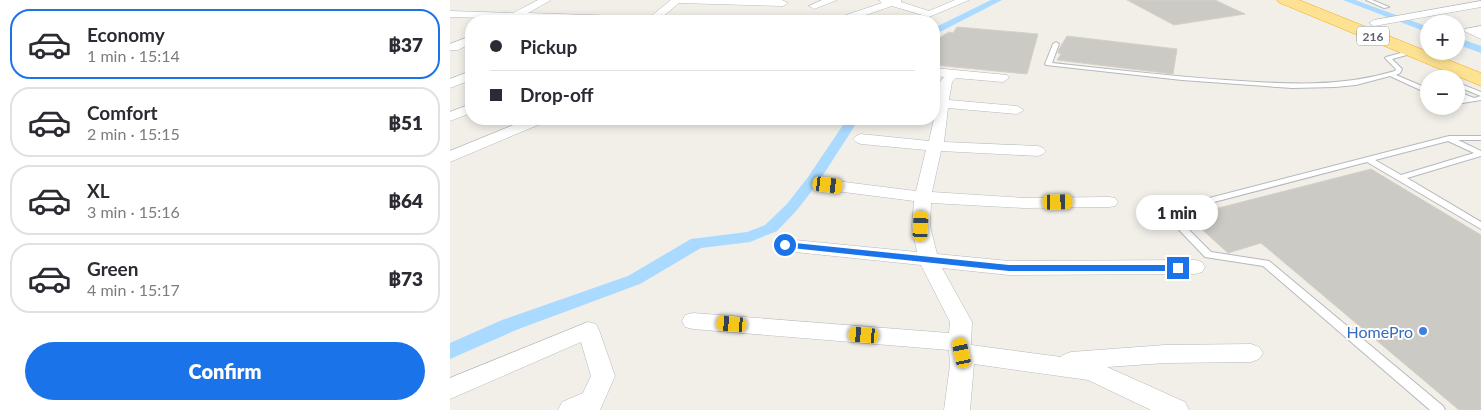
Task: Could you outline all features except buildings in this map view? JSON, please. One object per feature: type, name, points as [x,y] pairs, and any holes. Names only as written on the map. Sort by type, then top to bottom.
[{"type":"highway","name":"216","points":[[1285,0],[1420,48]]},
{"type":"highway","name":"216","points":[[1316,0],[1382,22],[1420,48]]},
{"type":"highway","points":[[1465,59],[1481,65]]},
{"type":"highway","name":"216","points":[[1443,60],[1481,80]]},
{"type":"street","points":[[518,15],[546,0]]},
{"type":"street","points":[[658,15],[678,0],[783,2]]},
{"type":"street","points":[[814,6],[832,0]]},
{"type":"street","points":[[927,15],[964,0]]},
{"type":"street","points":[[1449,0],[1481,11]]},
{"type":"street","points":[[854,15],[892,1],[930,14]]},
{"type":"street","points":[[1382,22],[1481,4]]},
{"type":"street","points":[[450,14],[465,15]]},
{"type":"street","points":[[1481,29],[1469,32],[1481,36]]},
{"type":"street","points":[[452,48],[465,42]]},
{"type":"street","points":[[452,48],[465,51]]},
{"type":"street","points":[[940,73],[1003,78]]},
{"type":"street","points":[[940,98],[946,82],[952,74]]},
{"type":"street","points":[[450,84],[465,78]]},
{"type":"street","points":[[940,103],[1017,110]]},
{"type":"street","points":[[450,118],[465,111]]},
{"type":"street","points":[[450,157],[526,125]]},
{"type":"street","points":[[937,125],[936,146],[930,160],[923,197],[921,226],[928,258],[961,322],[957,410]]},
{"type":"street","points":[[861,138],[936,146],[1038,152]]},
{"type":"street","points":[[828,185],[923,197],[1024,203],[1109,202]]},
{"type":"street","points":[[785,245],[928,258],[1009,268],[1195,268]]},
{"type":"street","points":[[694,321],[960,348],[1092,371],[1176,410]]},
{"type":"street","points":[[450,389],[588,330],[603,376],[583,407]]},
{"type":"street","points":[[1041,363],[1165,354],[1251,352]]},
{"type":"lane","points":[[1368,0],[1386,7]]},
{"type":"lane","points":[[1056,44],[1048,64],[1167,78],[1302,86],[1358,83],[1398,72],[1399,69],[1388,58],[1420,48]]},
{"type":"lane","points":[[1390,74],[1420,88]]},
{"type":"lane","points":[[1465,88],[1481,94]]},
{"type":"lane","points":[[1465,97],[1473,100]]},
{"type":"lane","points":[[1465,101],[1481,98]]},
{"type":"lane","points":[[1449,138],[1480,154]]},
{"type":"lane","points":[[1439,410],[1266,264],[1208,254],[1166,212],[1449,138],[1481,138]]},
{"type":"lane","points":[[1399,178],[1480,154]]},
{"type":"lane","points":[[1368,160],[1481,226]]},
{"type":"lane","points":[[1471,220],[1481,216]]},
{"type":"waterway","points":[[940,29],[998,0]]},
{"type":"waterway","points":[[1347,0],[1420,27]]},
{"type":"waterway","points":[[1465,44],[1481,50]]},
{"type":"waterway","points":[[450,351],[509,325],[634,280],[697,243],[750,237],[771,228],[792,207],[813,180],[849,125]]},
{"type":"place","name":"HomePro","points":[[1423,331]]},
{"type":"route","points":[[785,245],[928,258],[1009,268],[1178,268]]}]
